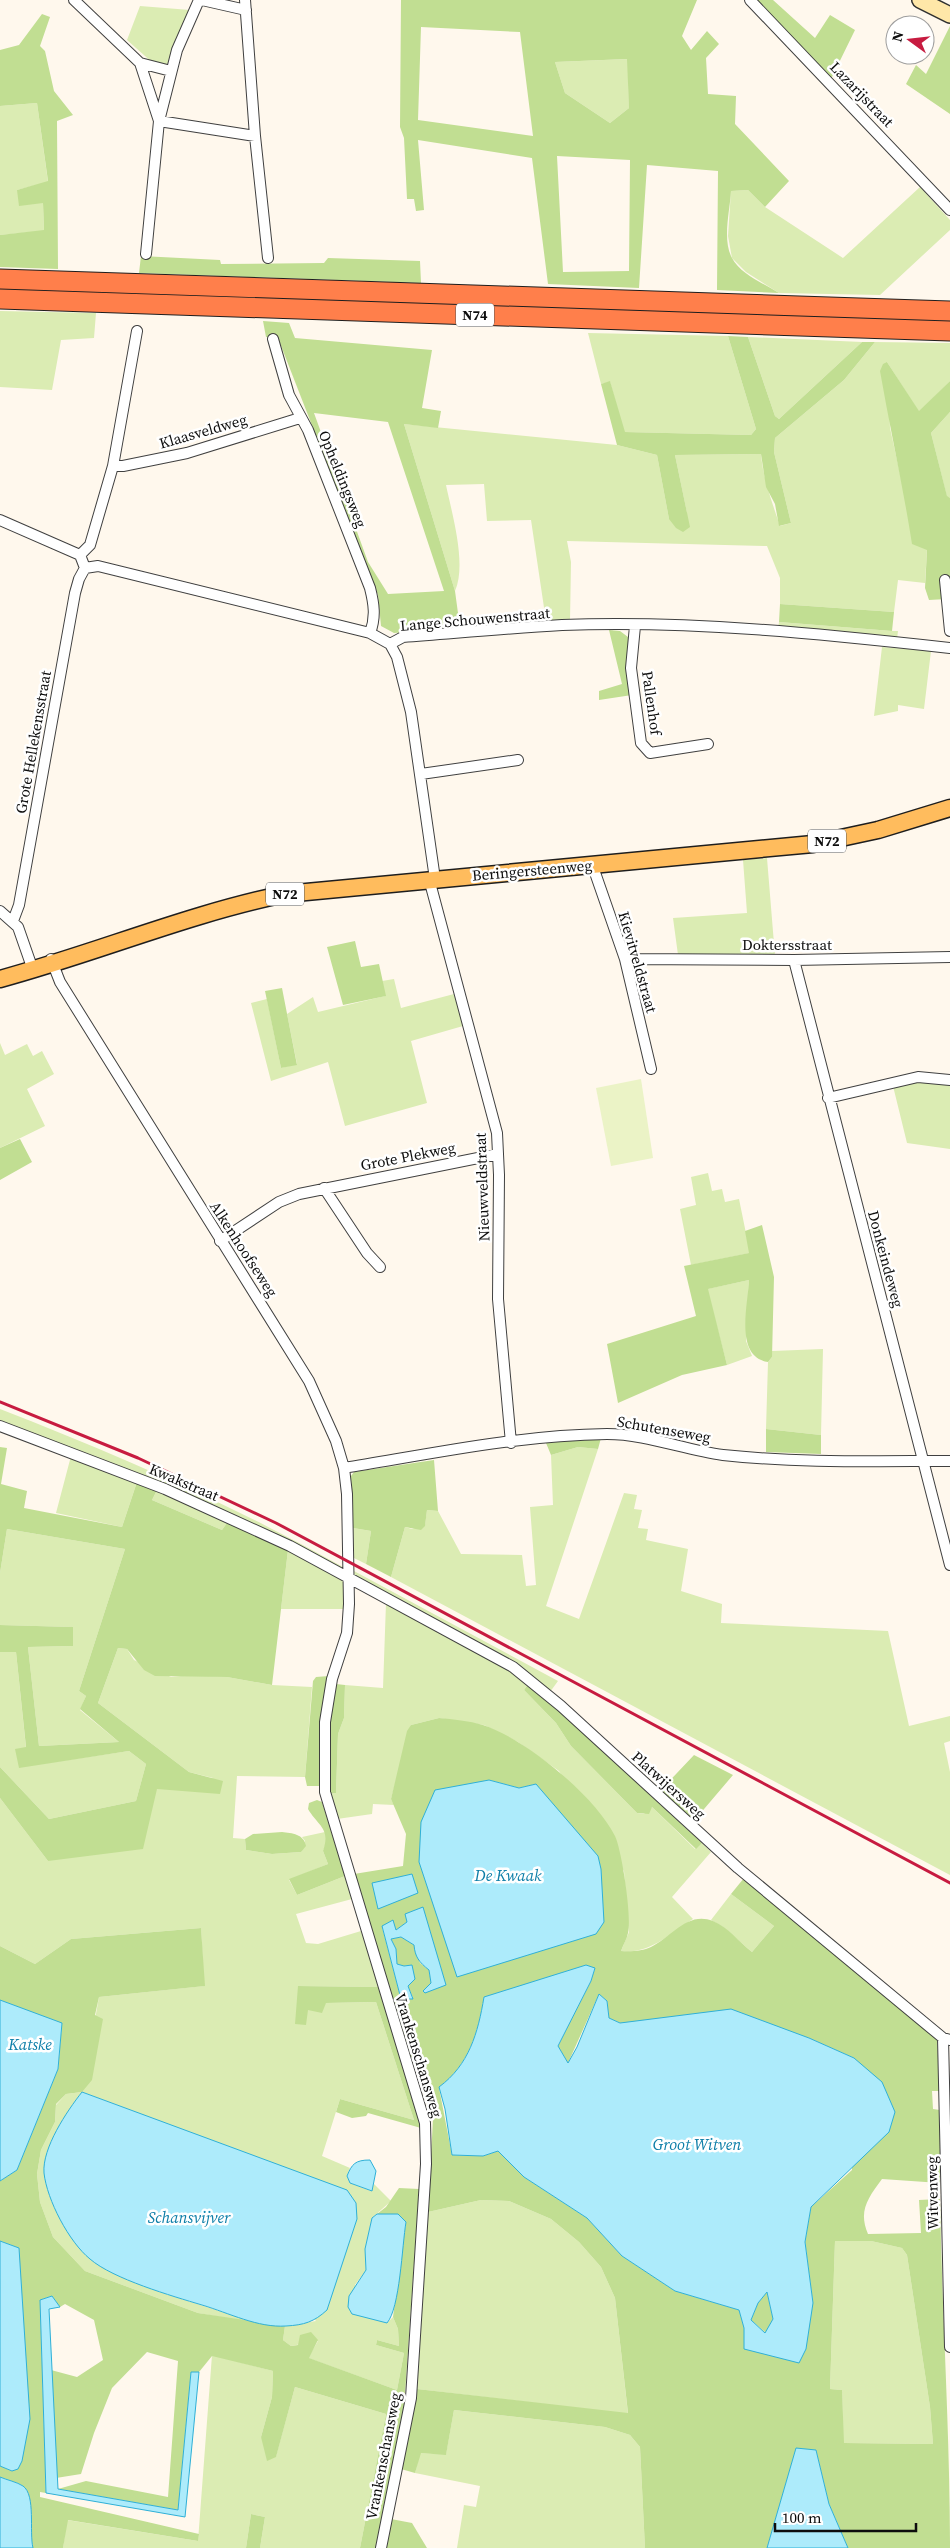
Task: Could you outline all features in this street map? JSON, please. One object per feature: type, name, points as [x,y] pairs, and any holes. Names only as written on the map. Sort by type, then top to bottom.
[{"type":"highway","name":"N74","points":[[0,279],[950,311]]},
{"type":"highway","name":"N74","points":[[0,298],[950,331]]},
{"type":"main road","name":"Beringersteenweg","points":[[0,971],[31,966],[100,949],[115,942],[255,900],[286,894],[813,844],[878,830],[950,808]]},
{"type":"main road","name":"Beringersteenweg","points":[[0,979],[31,966]]},
{"type":"street","points":[[74,0],[140,63],[171,72]]},
{"type":"street","points":[[146,254],[159,121],[171,72],[186,27],[201,0],[245,5],[255,136],[268,258]]},
{"type":"street","name":"Lazarijstraat","points":[[750,0],[950,210]]},
{"type":"street","points":[[920,0],[950,15]]},
{"type":"street","points":[[140,63],[159,121]]},
{"type":"street","points":[[159,121],[255,136]]},
{"type":"street","points":[[80,555],[90,544],[113,466],[137,331]]},
{"type":"street","name":"Opheldingsweg","points":[[273,339],[289,395],[308,430],[370,588],[375,605],[374,622],[370,633]]},
{"type":"street","name":"Klaasveldweg","points":[[113,466],[132,465],[187,453],[300,418]]},
{"type":"street","points":[[0,520],[80,555],[85,568]]},
{"type":"street","name":"Lange Schouwenstraat","points":[[85,568],[98,566],[370,633],[390,644],[404,637],[562,625],[809,633],[950,648]]},
{"type":"street","name":"Grote Hellekensstraat","points":[[13,921],[19,905],[75,593],[85,568]]},
{"type":"street","points":[[945,580],[950,632]]},
{"type":"street","name":"Pallenhof","points":[[635,626],[631,668],[641,742],[650,753],[708,744]]},
{"type":"street","points":[[390,644],[397,658],[410,712],[421,774],[432,879]]},
{"type":"street","points":[[421,774],[518,760]]},
{"type":"street","name":"Kievitveldstraat","points":[[592,864],[624,959],[651,1068]]},
{"type":"street","name":"Nieuwveldstraat","points":[[432,879],[491,1108],[498,1154],[498,1298],[511,1442]]},
{"type":"street","points":[[0,910],[13,921],[20,931],[31,966]]},
{"type":"street","name":"Doktersstraat","points":[[624,959],[794,960],[950,957]]},
{"type":"street","name":"Donkeindeweg","points":[[794,960],[828,1098],[950,1565]]},
{"type":"street","name":"Alkenhoofseweg","points":[[51,961],[60,982],[309,1381],[327,1417],[344,1468],[350,1579]]},
{"type":"street","points":[[828,1098],[918,1077],[950,1080]]},
{"type":"street","name":"Grote Plekweg","points":[[220,1241],[279,1202],[324,1188],[498,1154]]},
{"type":"street","points":[[324,1188],[367,1253],[380,1267]]},
{"type":"street","name":"Kwakstraat","points":[[0,1426],[165,1489],[290,1546],[350,1579]]},
{"type":"street","name":"Schutenseweg","points":[[344,1468],[511,1442],[623,1435],[720,1454],[767,1458],[950,1461]]},
{"type":"street","name":"Platwijersweg","points":[[350,1579],[522,1673],[738,1868],[947,2039]]},
{"type":"street","name":"Vrankenschansweg","points":[[350,1579],[347,1632],[332,1679],[325,1722],[325,1792],[425,2123],[426,2164],[411,2398],[381,2548]]},
{"type":"street","name":"Witvenweg","points":[[947,2039],[950,2347]]},
{"type":"green space","points":[[401,0],[697,0],[682,36],[691,50],[707,31],[719,44],[706,58],[708,94],[736,96],[735,124],[789,181],[765,207],[748,190],[731,191],[727,225],[727,243],[736,264],[747,274],[779,293],[717,290],[718,171],[647,165],[639,288],[548,284],[532,158],[418,140],[424,210],[416,211],[414,199],[407,199],[404,138],[400,127]],"holes":[[[421,27],[520,32],[533,136],[418,120]],[[627,59],[629,108],[610,123],[565,93],[555,62]],[[557,156],[630,160],[629,271],[563,272]]]},
{"type":"green space","points":[[755,0],[773,0],[815,38],[830,15],[855,30],[831,79]]},
{"type":"green space","points":[[140,6],[190,10],[167,65],[154,64],[127,40]]},
{"type":"green space","points":[[42,14],[50,17],[40,46],[45,51],[54,91],[73,115],[57,121],[58,269],[0,267],[0,235],[44,230],[43,203],[19,206],[17,190],[48,181],[37,103],[0,106],[0,50],[19,45]]},
{"type":"green space","points":[[950,26],[950,114],[906,84],[916,65],[926,74],[930,65],[935,65],[935,56]]},
{"type":"green space","points":[[628,59],[629,108],[610,123],[565,93],[555,62]]},
{"type":"green space","points":[[37,103],[48,182],[17,190],[43,202],[44,231],[0,235],[0,106]]},
{"type":"green space","points":[[920,187],[950,220],[950,230],[880,295],[779,293],[746,272],[732,258],[728,236],[731,191],[748,190],[765,207],[843,258]]},
{"type":"green space","points":[[141,256],[220,260],[221,264],[324,263],[328,258],[420,261],[421,283],[139,273]]},
{"type":"green space","points":[[0,311],[96,313],[94,338],[61,340],[52,390],[0,387]]},
{"type":"green space","points":[[263,321],[289,323],[295,338],[432,350],[422,408],[441,411],[438,428],[404,424],[455,591],[460,628],[394,633],[381,626],[378,595],[278,338],[266,337]],"holes":[[[314,413],[388,422],[444,591],[388,594],[368,562]]]},
{"type":"green space","points":[[588,333],[728,336],[756,429],[751,435],[624,432],[610,382],[601,384]]},
{"type":"green space","points":[[728,336],[748,337],[775,416],[779,419],[862,342],[875,342],[844,380],[775,438],[774,452],[791,523],[779,526],[775,504],[766,487],[761,454],[675,455],[690,527],[683,532],[676,528],[669,519],[657,455],[617,445],[601,384],[610,381],[625,432],[751,435],[756,429]]},
{"type":"green space","points":[[748,337],[862,342],[779,419],[775,416]]},
{"type":"green space","points":[[875,342],[950,343],[950,381],[919,412],[887,362],[890,428],[904,492],[927,549],[925,583],[898,580],[894,612],[780,604],[780,578],[767,546],[567,541],[571,562],[570,621],[546,621],[531,520],[487,521],[484,484],[446,485],[455,524],[459,553],[460,567],[455,591],[404,424],[617,445],[657,455],[669,519],[687,513],[675,455],[761,454],[766,481],[780,526],[791,523],[774,452],[775,438],[844,380]]},
{"type":"green space","points":[[887,362],[919,411],[950,381],[950,412],[931,433],[947,496],[950,498],[950,616],[947,599],[929,600],[925,588],[927,550],[912,544],[880,371],[883,364]]},
{"type":"green space","points":[[950,412],[950,498],[947,497],[931,433]]},
{"type":"green space","points":[[780,604],[894,612],[892,631],[779,622]]},
{"type":"green space","points":[[779,622],[898,631],[897,639],[778,629]]},
{"type":"green space","points":[[609,630],[620,631],[628,637],[632,695],[599,700],[599,691],[622,684]]},
{"type":"green space","points":[[882,647],[931,651],[924,709],[898,705],[898,711],[874,716]]},
{"type":"green space","points":[[767,858],[775,956],[678,955],[673,918],[747,913],[743,860]]},
{"type":"green space","points":[[355,941],[361,967],[379,964],[386,996],[343,1005],[327,947]]},
{"type":"green space","points":[[394,979],[401,1008],[454,994],[463,1026],[411,1041],[427,1103],[345,1126],[328,1062],[271,1081],[251,1003],[267,999],[281,1068],[297,1064],[287,1014],[313,997],[318,1012],[385,996],[382,981]]},
{"type":"green space","points":[[282,988],[297,1065],[281,1068],[265,991]]},
{"type":"green space","points":[[0,1043],[5,1055],[27,1044],[33,1056],[42,1051],[54,1074],[27,1089],[45,1126],[0,1148]]},
{"type":"green space","points":[[641,1079],[653,1158],[611,1166],[596,1088]]},
{"type":"green space","points":[[930,1081],[950,1086],[950,1149],[907,1143],[893,1086]]},
{"type":"green space","points":[[20,1139],[32,1162],[0,1180],[0,1148]]},
{"type":"green space","points":[[708,1173],[712,1191],[722,1189],[725,1202],[739,1199],[750,1253],[691,1265],[680,1209],[696,1205],[691,1177]]},
{"type":"green space","points":[[762,1225],[774,1277],[772,1357],[768,1362],[757,1358],[751,1351],[747,1340],[745,1328],[749,1280],[708,1289],[727,1365],[682,1375],[618,1403],[607,1344],[696,1316],[684,1266],[749,1253],[745,1231]]},
{"type":"green space","points":[[749,1280],[746,1341],[752,1356],[727,1365],[707,1289]]},
{"type":"green space","points":[[823,1349],[821,1435],[766,1429],[768,1362],[772,1357],[772,1351]]},
{"type":"green space","points":[[0,1409],[88,1444],[175,1482],[302,1544],[343,1567],[342,1571],[0,1423]]},
{"type":"green space","points":[[766,1429],[821,1435],[821,1454],[766,1452]]},
{"type":"green space","points":[[601,1438],[598,1449],[578,1447],[551,1455],[546,1443]]},
{"type":"green space","points":[[0,1447],[7,1448],[1,1484],[27,1491],[24,1508],[122,1527],[137,1482],[157,1490],[152,1500],[222,1530],[229,1520],[288,1550],[272,1685],[227,1677],[155,1676],[144,1670],[127,1649],[118,1648],[98,1703],[189,1772],[223,1781],[220,1794],[157,1789],[143,1849],[48,1861],[0,1798],[0,1767],[49,1819],[136,1801],[146,1764],[129,1751],[19,1768],[15,1749],[26,1747],[16,1652],[0,1652],[0,1625],[73,1627],[73,1646],[28,1647],[39,1746],[119,1742],[80,1709],[86,1696],[79,1691],[125,1549],[7,1529],[0,1573]]},
{"type":"green space","points":[[578,1447],[598,1449],[546,1606],[579,1619],[624,1493],[637,1495],[634,1509],[642,1510],[638,1528],[648,1529],[646,1540],[688,1549],[681,1591],[722,1604],[721,1623],[888,1631],[909,1726],[950,1716],[950,1741],[944,1743],[950,1772],[950,1875],[391,1577],[405,1527],[412,1529],[425,1525],[427,1510],[438,1511],[461,1554],[522,1555],[526,1586],[536,1585],[530,1507],[553,1505],[551,1455]]},
{"type":"green space","points":[[71,1456],[137,1482],[122,1527],[56,1513]]},
{"type":"green space","points":[[434,1460],[438,1511],[427,1510],[425,1526],[421,1530],[405,1527],[391,1577],[366,1564],[371,1531],[353,1528],[351,1476],[354,1472]]},
{"type":"green space","points":[[157,1490],[229,1520],[222,1530],[152,1500]]},
{"type":"green space","points":[[353,1528],[371,1531],[366,1564],[354,1558]]},
{"type":"green space","points":[[7,1529],[125,1549],[79,1691],[86,1696],[80,1710],[119,1742],[39,1746],[28,1647],[73,1646],[72,1627],[0,1625],[0,1573]]},
{"type":"green space","points":[[288,1550],[342,1580],[345,1584],[343,1609],[281,1609]]},
{"type":"green space","points":[[354,1571],[558,1681],[550,1692],[355,1579]]},
{"type":"green space","points":[[386,1603],[491,1659],[529,1683],[524,1690],[556,1723],[571,1746],[637,1813],[644,1814],[652,1807],[695,1849],[702,1843],[711,1852],[672,1897],[693,1919],[659,1942],[641,1950],[621,1951],[629,1932],[624,1871],[559,1771],[518,1742],[484,1725],[439,1718],[411,1725],[391,1799],[394,1805],[373,1804],[372,1814],[337,1819],[329,1794],[336,1793],[338,1734],[344,1718],[345,1685],[383,1688]]},
{"type":"green space","points":[[118,1648],[127,1649],[134,1660],[171,1677],[191,1675],[227,1677],[272,1685],[312,1687],[305,1777],[237,1776],[233,1838],[245,1839],[246,1850],[272,1854],[301,1852],[305,1841],[302,1837],[325,1832],[327,1841],[323,1851],[328,1864],[289,1880],[297,1895],[345,1876],[352,1899],[296,1914],[306,1943],[318,1944],[361,1931],[380,1987],[298,1986],[308,2010],[326,2003],[376,2002],[414,2120],[340,2099],[322,2156],[350,2168],[347,2176],[350,2183],[371,2191],[374,2184],[391,2201],[372,2218],[365,2249],[366,2270],[355,2285],[387,2323],[393,2317],[398,2329],[399,2346],[377,2340],[376,2345],[404,2353],[397,2390],[308,2358],[318,2341],[291,2346],[283,2340],[285,2326],[316,2321],[133,2111],[82,2092],[99,1997],[204,1986],[201,1928],[71,1939],[35,1964],[0,1946],[0,1798],[48,1861],[157,1789],[213,1778],[189,1772],[98,1703]]},
{"type":"green space","points":[[0,1652],[16,1652],[26,1748],[19,1767],[129,1751],[146,1764],[136,1801],[49,1819],[0,1767]]},
{"type":"green space","points":[[329,1676],[321,1786],[307,1786],[305,1777],[313,1681],[316,1677]]},
{"type":"green space","points":[[529,1683],[702,1843],[696,1849],[652,1807],[649,1814],[637,1813],[571,1746],[556,1723],[524,1690]]},
{"type":"green space","points":[[336,1684],[345,1685],[344,1718],[338,1734],[336,1793],[329,1794],[329,1723]]},
{"type":"green space","points":[[444,1718],[483,1725],[500,1732],[558,1771],[592,1804],[615,1836],[621,1855],[626,1885],[629,1925],[621,1951],[636,1951],[648,1948],[659,1943],[687,1922],[695,1919],[704,1919],[724,1927],[752,1952],[774,1926],[731,1894],[744,1878],[937,2038],[940,2091],[932,2091],[933,2109],[940,2110],[940,2183],[882,2179],[872,2192],[866,2205],[864,2218],[868,2234],[921,2233],[919,2200],[940,2199],[949,2460],[950,2548],[848,2548],[829,2504],[816,2450],[796,2449],[767,2548],[645,2548],[640,2447],[630,2435],[605,2427],[454,2410],[446,2455],[421,2453],[415,2473],[401,2469],[417,2389],[628,2413],[615,2298],[601,2267],[579,2242],[551,2219],[509,2201],[481,2200],[428,2212],[433,2119],[392,2002],[354,1874],[403,1866],[406,1834],[391,1799],[407,1731],[411,1725]],"holes":[[[489,1780],[519,1788],[536,1784],[457,1977]],[[407,1922],[446,1985],[423,1991],[431,1983],[429,1970],[420,1963],[414,1945],[401,1937],[391,1939],[396,1949],[397,1964],[404,1966],[412,1965],[408,1986],[413,1998],[401,1999],[382,1927],[396,1930]],[[595,1968],[591,1981],[558,2046],[568,2063],[599,1994],[607,2001],[609,2018],[620,2023],[770,2025],[809,2038],[854,2058],[852,2170],[811,2207],[805,2242],[813,2303],[744,2349],[744,2327],[739,2310],[675,2291],[622,2256],[587,2218],[524,2177],[498,2151],[483,2156],[452,2155],[439,2088],[458,2069],[465,2058],[479,2023],[484,1997]],[[835,2241],[871,2241],[902,2248],[907,2255],[930,2407],[933,2444],[844,2443],[842,2390],[830,2389]]]},
{"type":"green space","points":[[694,1755],[733,1775],[693,1822],[659,1792]]},
{"type":"green space","points":[[317,1800],[322,1802],[345,1876],[297,1895],[289,1879],[328,1864],[323,1851],[325,1843],[324,1832],[308,1809],[309,1803]]},
{"type":"green space","points":[[282,1832],[300,1837],[306,1846],[301,1852],[272,1854],[246,1850],[245,1839],[253,1834]]},
{"type":"green space","points":[[731,1894],[774,1926],[752,1952],[723,1927],[711,1920]]},
{"type":"green space","points":[[201,1928],[205,1986],[99,1997],[95,2015],[103,2019],[92,2080],[82,2092],[66,2094],[56,2104],[55,2122],[41,2150],[37,2174],[40,2202],[53,2237],[85,2271],[198,2313],[285,2326],[283,2340],[291,2346],[298,2345],[300,2335],[311,2332],[318,2340],[309,2358],[397,2390],[404,2353],[376,2345],[377,2340],[399,2346],[398,2329],[393,2317],[406,2222],[398,2214],[377,2214],[386,2207],[399,2188],[419,2189],[404,2409],[377,2548],[360,2548],[386,2414],[295,2387],[276,2457],[267,2461],[261,2437],[272,2397],[273,2371],[212,2356],[199,2372],[191,2372],[178,2510],[58,2489],[86,2481],[168,2497],[178,2361],[147,2352],[112,2388],[94,2433],[81,2474],[56,2478],[51,2370],[77,2377],[103,2360],[94,2320],[65,2304],[60,2307],[52,2296],[40,2300],[46,2493],[40,2492],[40,2497],[199,2534],[198,2541],[68,2520],[63,2548],[33,2548],[31,2506],[27,2491],[23,2486],[0,2477],[0,2466],[12,2471],[19,2248],[0,2241],[0,2181],[17,2170],[58,2069],[62,2024],[0,2000],[0,1946],[35,1964],[71,1939]]},
{"type":"green space","points":[[298,1986],[380,1987],[421,2128],[368,2113],[366,2116],[352,2118],[336,2112],[340,2099],[414,2120],[376,2002],[326,2003],[322,2013],[308,2010],[306,2025],[295,2024]]},
{"type":"green space","points":[[82,2092],[51,2141],[124,2277],[166,2294],[261,2324],[198,2313],[85,2271],[53,2237],[40,2202],[37,2174],[41,2150],[55,2122],[56,2105],[66,2094]]},
{"type":"green space","points":[[481,2200],[509,2201],[551,2219],[579,2242],[601,2267],[615,2298],[628,2414],[417,2389],[428,2212]]},
{"type":"green space","points":[[835,2241],[871,2241],[902,2248],[907,2255],[930,2407],[933,2444],[843,2443],[842,2390],[830,2389]]},
{"type":"green space","points":[[767,2292],[773,2319],[766,2333],[751,2320],[758,2303]]},
{"type":"green space","points":[[212,2355],[273,2371],[272,2397],[261,2437],[276,2456],[295,2387],[386,2414],[360,2548],[260,2548],[265,2517],[251,2514],[246,2548],[63,2548],[67,2520],[198,2541]]},
{"type":"green space","points":[[454,2410],[605,2427],[630,2435],[640,2447],[645,2548],[457,2548],[464,2505],[476,2507],[480,2486],[415,2473],[420,2453],[446,2454]]},
{"type":"green space","points":[[251,2514],[265,2517],[260,2548],[246,2548]]},
{"type":"green space","points":[[391,2519],[412,2523],[427,2548],[386,2548]]},
{"type":"water","name":"De Kwaak","points":[[489,1780],[519,1788],[536,1784],[598,1856],[601,1869],[604,1922],[596,1934],[457,1977],[419,1862],[421,1822],[435,1790]]},
{"type":"water","points":[[412,1874],[418,1893],[378,1909],[372,1883]]},
{"type":"water","points":[[423,1907],[446,1985],[425,1993],[423,1991],[431,1983],[429,1970],[418,1959],[414,1945],[401,1937],[391,1939],[396,1949],[397,1964],[404,1966],[412,1965],[415,1979],[408,1986],[413,1999],[401,1999],[382,1926],[393,1920],[396,1930],[407,1922],[405,1914]]},
{"type":"water","name":"Groot Witven","points":[[586,1965],[595,1968],[591,1981],[558,2046],[568,2063],[577,2047],[599,1994],[607,2001],[609,2018],[620,2023],[731,2009],[809,2038],[854,2058],[882,2082],[895,2112],[889,2132],[811,2207],[805,2242],[813,2303],[806,2349],[799,2363],[744,2349],[744,2328],[739,2310],[675,2291],[622,2256],[587,2218],[524,2177],[498,2151],[483,2156],[452,2155],[445,2109],[439,2087],[458,2069],[465,2058],[479,2023],[484,1997]],"holes":[[[767,2292],[773,2319],[765,2333],[751,2320],[758,2303]]]},
{"type":"water","name":"Katske","points":[[0,2000],[62,2023],[58,2069],[17,2170],[0,2181]]},
{"type":"water","name":"Schansvijver","points":[[82,2092],[347,2190],[356,2203],[357,2219],[327,2310],[313,2320],[303,2324],[286,2326],[265,2325],[143,2286],[100,2266],[82,2252],[54,2208],[46,2184],[44,2163],[51,2141],[69,2109]]},
{"type":"water","points":[[370,2160],[376,2171],[372,2191],[350,2183],[347,2176],[355,2164]]},
{"type":"water","points":[[377,2214],[398,2214],[406,2222],[398,2291],[387,2323],[352,2314],[348,2307],[349,2296],[366,2270],[365,2249],[372,2218]]},
{"type":"water","points":[[0,2241],[19,2248],[30,2419],[22,2461],[18,2469],[12,2471],[0,2466]]},
{"type":"water","points":[[52,2296],[60,2307],[49,2309],[58,2489],[178,2510],[191,2372],[199,2372],[185,2517],[46,2493],[40,2300]]},
{"type":"water","points":[[796,2448],[816,2450],[829,2504],[848,2548],[767,2548]]},
{"type":"water","points":[[0,2477],[23,2486],[27,2491],[31,2505],[33,2548],[0,2548]]},
{"type":"railway","points":[[0,1402],[138,1458],[276,1523],[950,1883]]}]
